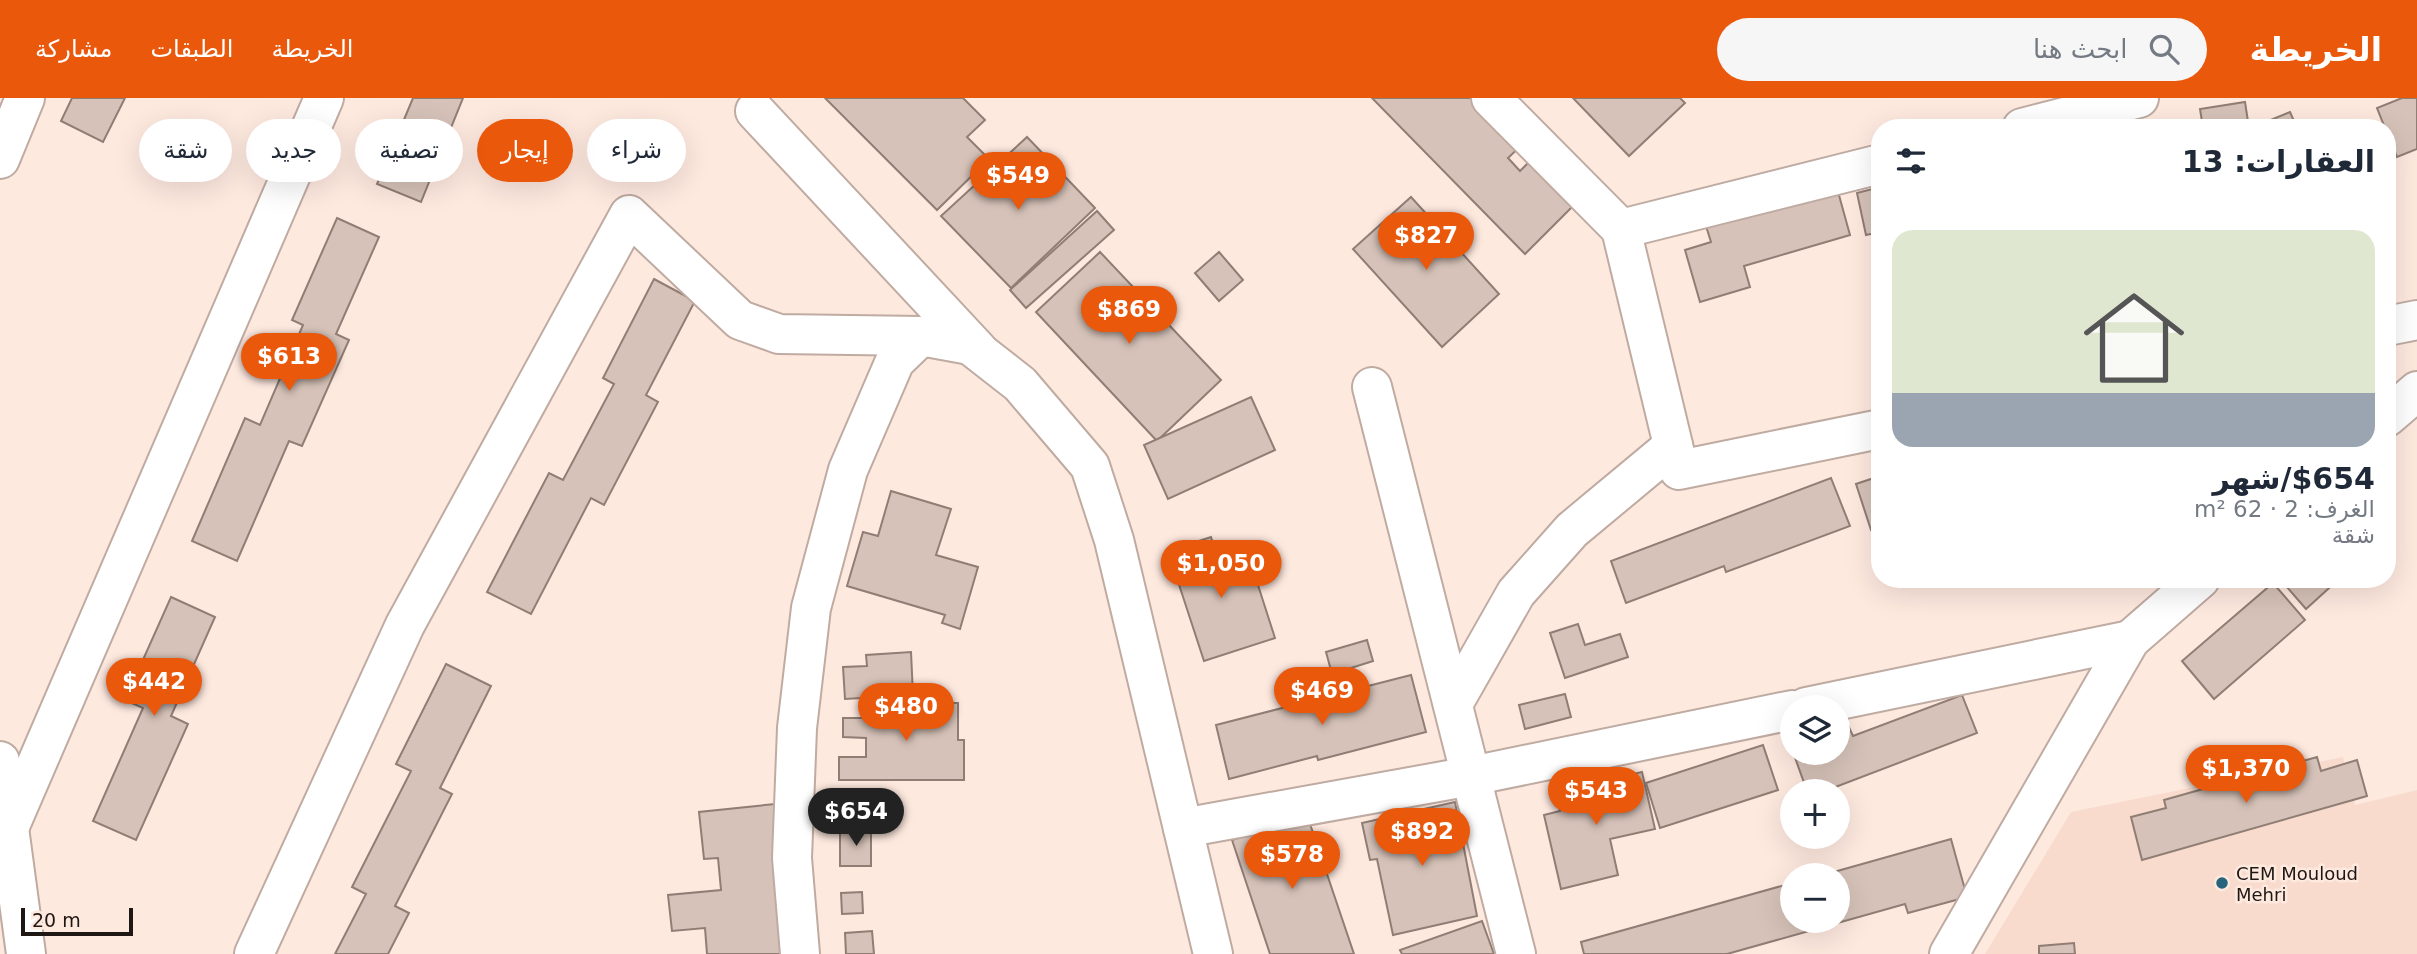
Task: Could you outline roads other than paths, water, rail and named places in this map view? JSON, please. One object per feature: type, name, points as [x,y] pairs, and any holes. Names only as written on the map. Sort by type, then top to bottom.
[{"type":"street","points":[[0,159],[25,98]]},
{"type":"street","points":[[9,828],[324,98]]},
{"type":"street","points":[[1491,98],[1621,229],[1679,470],[1871,431]]},
{"type":"street","points":[[2057,119],[2139,98]]},
{"type":"street","points":[[755,111],[981,354]]},
{"type":"street","points":[[1621,229],[1871,166]]},
{"type":"street","points":[[254,954],[405,625],[629,215],[740,320],[779,334],[920,336],[970,345],[1020,384],[1090,466],[1114,540],[1213,954]]},
{"type":"street","points":[[2396,324],[2417,320]]},
{"type":"street","points":[[800,954],[792,858],[797,728],[811,608],[848,470],[895,361],[920,336]]},
{"type":"street","points":[[1372,387],[1516,954]]},
{"type":"street","points":[[2396,409],[2417,391]]},
{"type":"street","points":[[1453,704],[1516,593],[1572,530],[1673,446]]},
{"type":"street","points":[[1949,954],[2130,640],[2190,588]]},
{"type":"street","points":[[1850,698],[2130,640]]},
{"type":"street","points":[[1183,828],[1471,776],[1780,712]]},
{"type":"street","points":[[0,761],[26,954]]},
{"type":"place","name":"CEM Mouloud Mehri","points":[[2222,883]]}]
